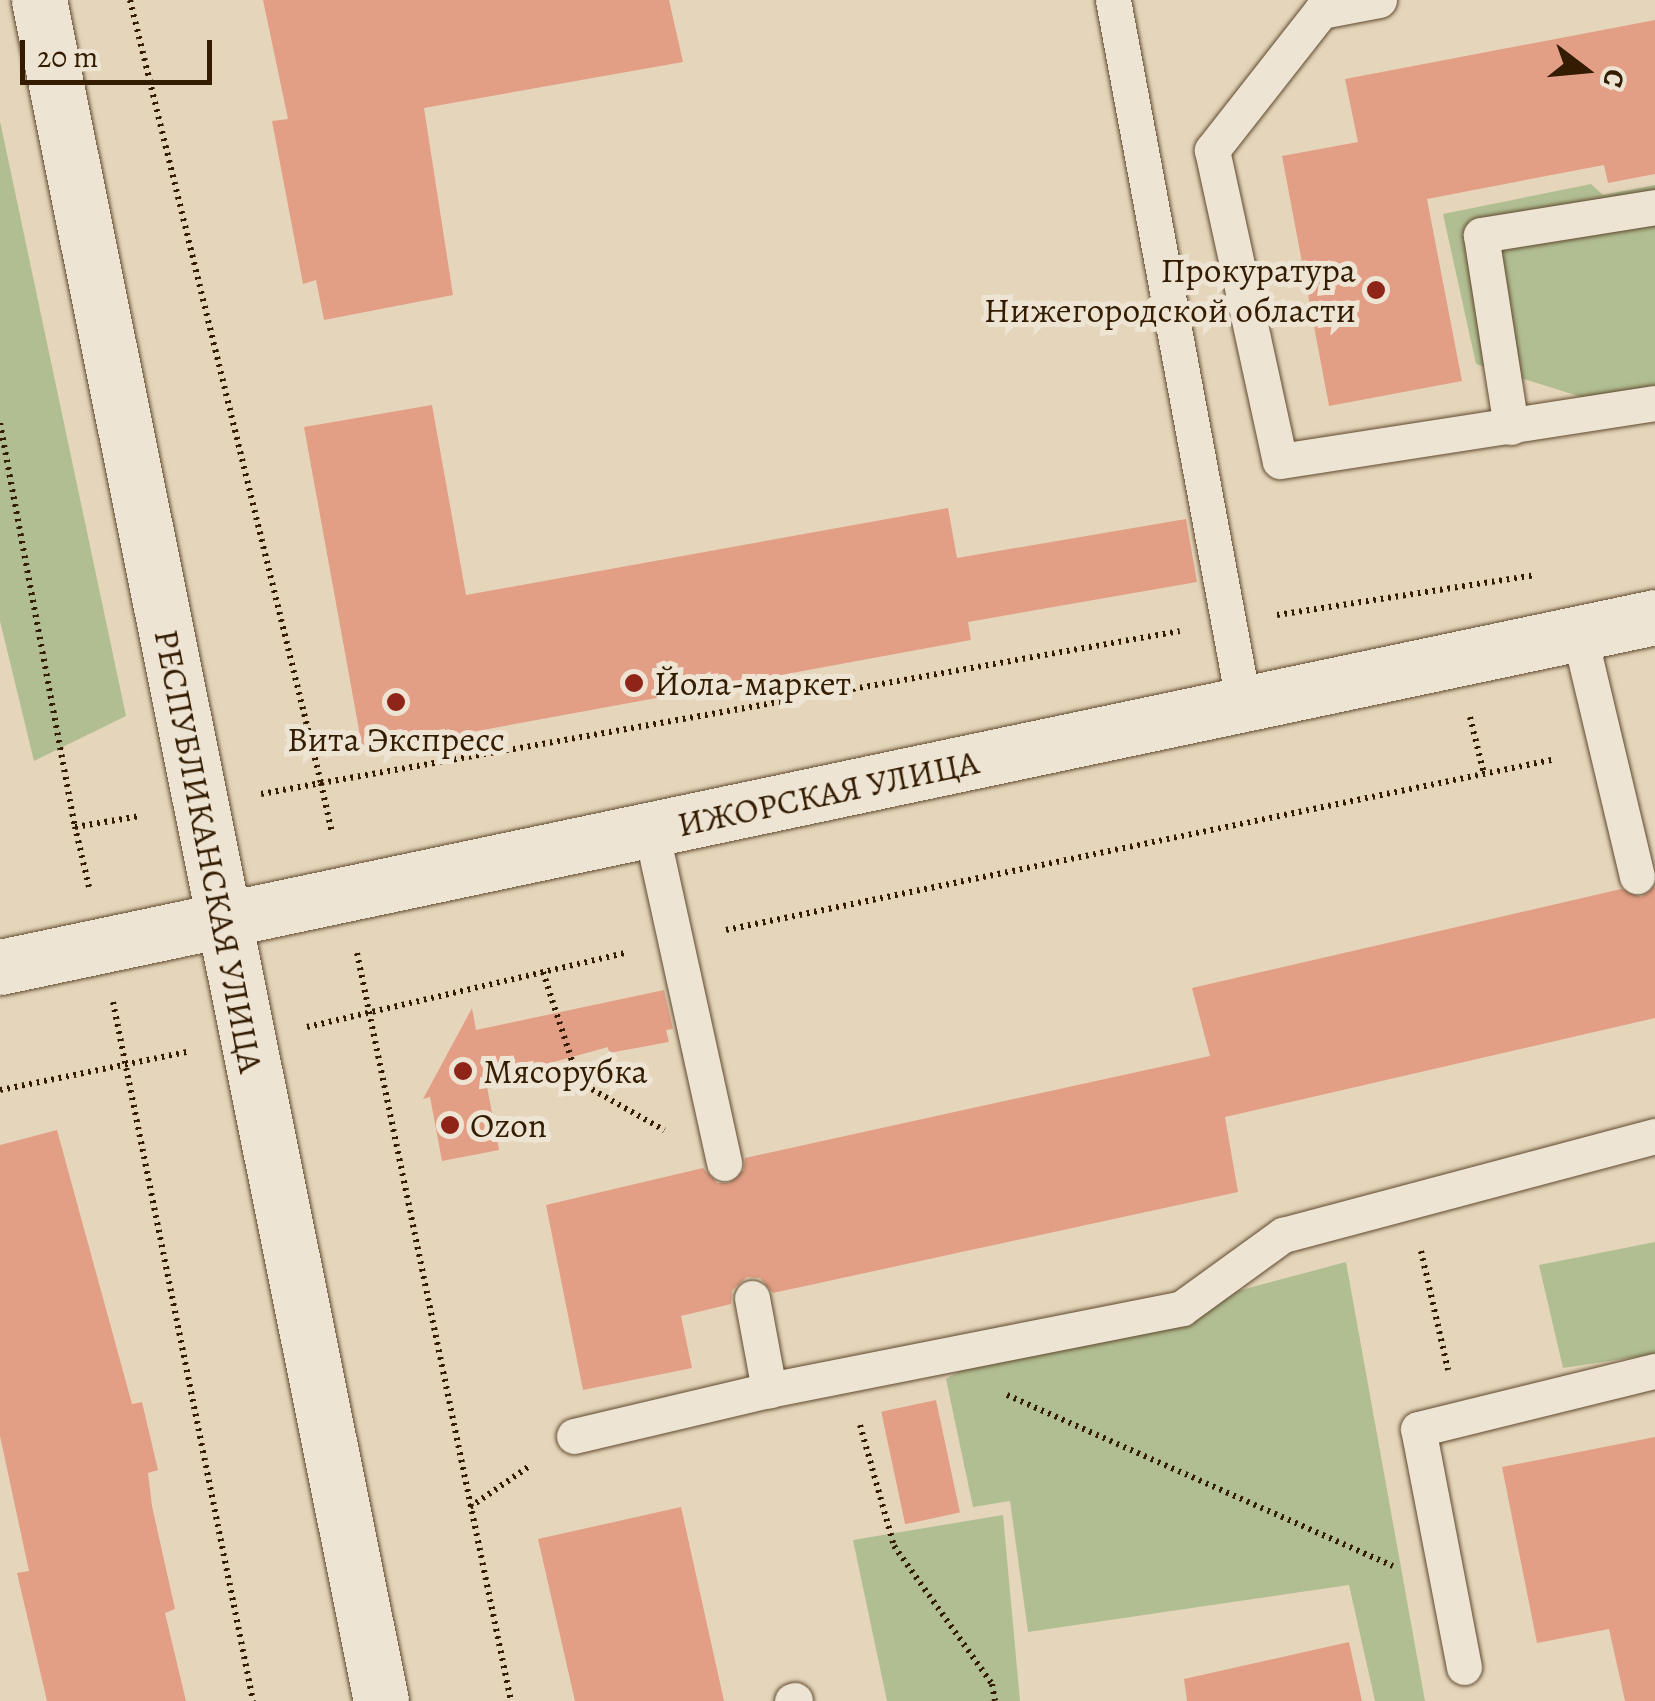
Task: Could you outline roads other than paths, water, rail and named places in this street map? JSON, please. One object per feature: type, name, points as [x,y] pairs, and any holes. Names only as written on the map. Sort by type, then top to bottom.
[{"type":"street","name":"РЕСПУБЛИКАНСКАЯ УЛИЦА","points":[[39,0],[381,1701]]},
{"type":"street","name":"ИЖОРСКАЯ УЛИЦА","points":[[0,966],[1655,617]]},
{"type":"lane","points":[[1113,0],[1244,706]]},
{"type":"lane","points":[[1379,0],[1321,11],[1212,150],[1280,461],[1655,403]]},
{"type":"lane","points":[[1512,427],[1481,236],[1655,207]]},
{"type":"lane","points":[[1579,633],[1637,876]]},
{"type":"lane","points":[[651,830],[724,1163]]},
{"type":"lane","points":[[574,1436],[769,1390],[1182,1308],[1283,1236],[1409,1198],[1655,1136]]},
{"type":"lane","points":[[752,1298],[769,1390]]},
{"type":"lane","points":[[1464,1667],[1418,1429],[1655,1372]]},
{"type":"place","name":"Прокуратура Нижегородской области","points":[[1376,290]]},
{"type":"place","name":"Йола-маркет","points":[[634,683]]},
{"type":"place","name":"Вита Экспресс","points":[[396,702]]},
{"type":"place","name":"Мясорубка","points":[[463,1071]]},
{"type":"place","name":"Ozon","points":[[450,1125]]}]
